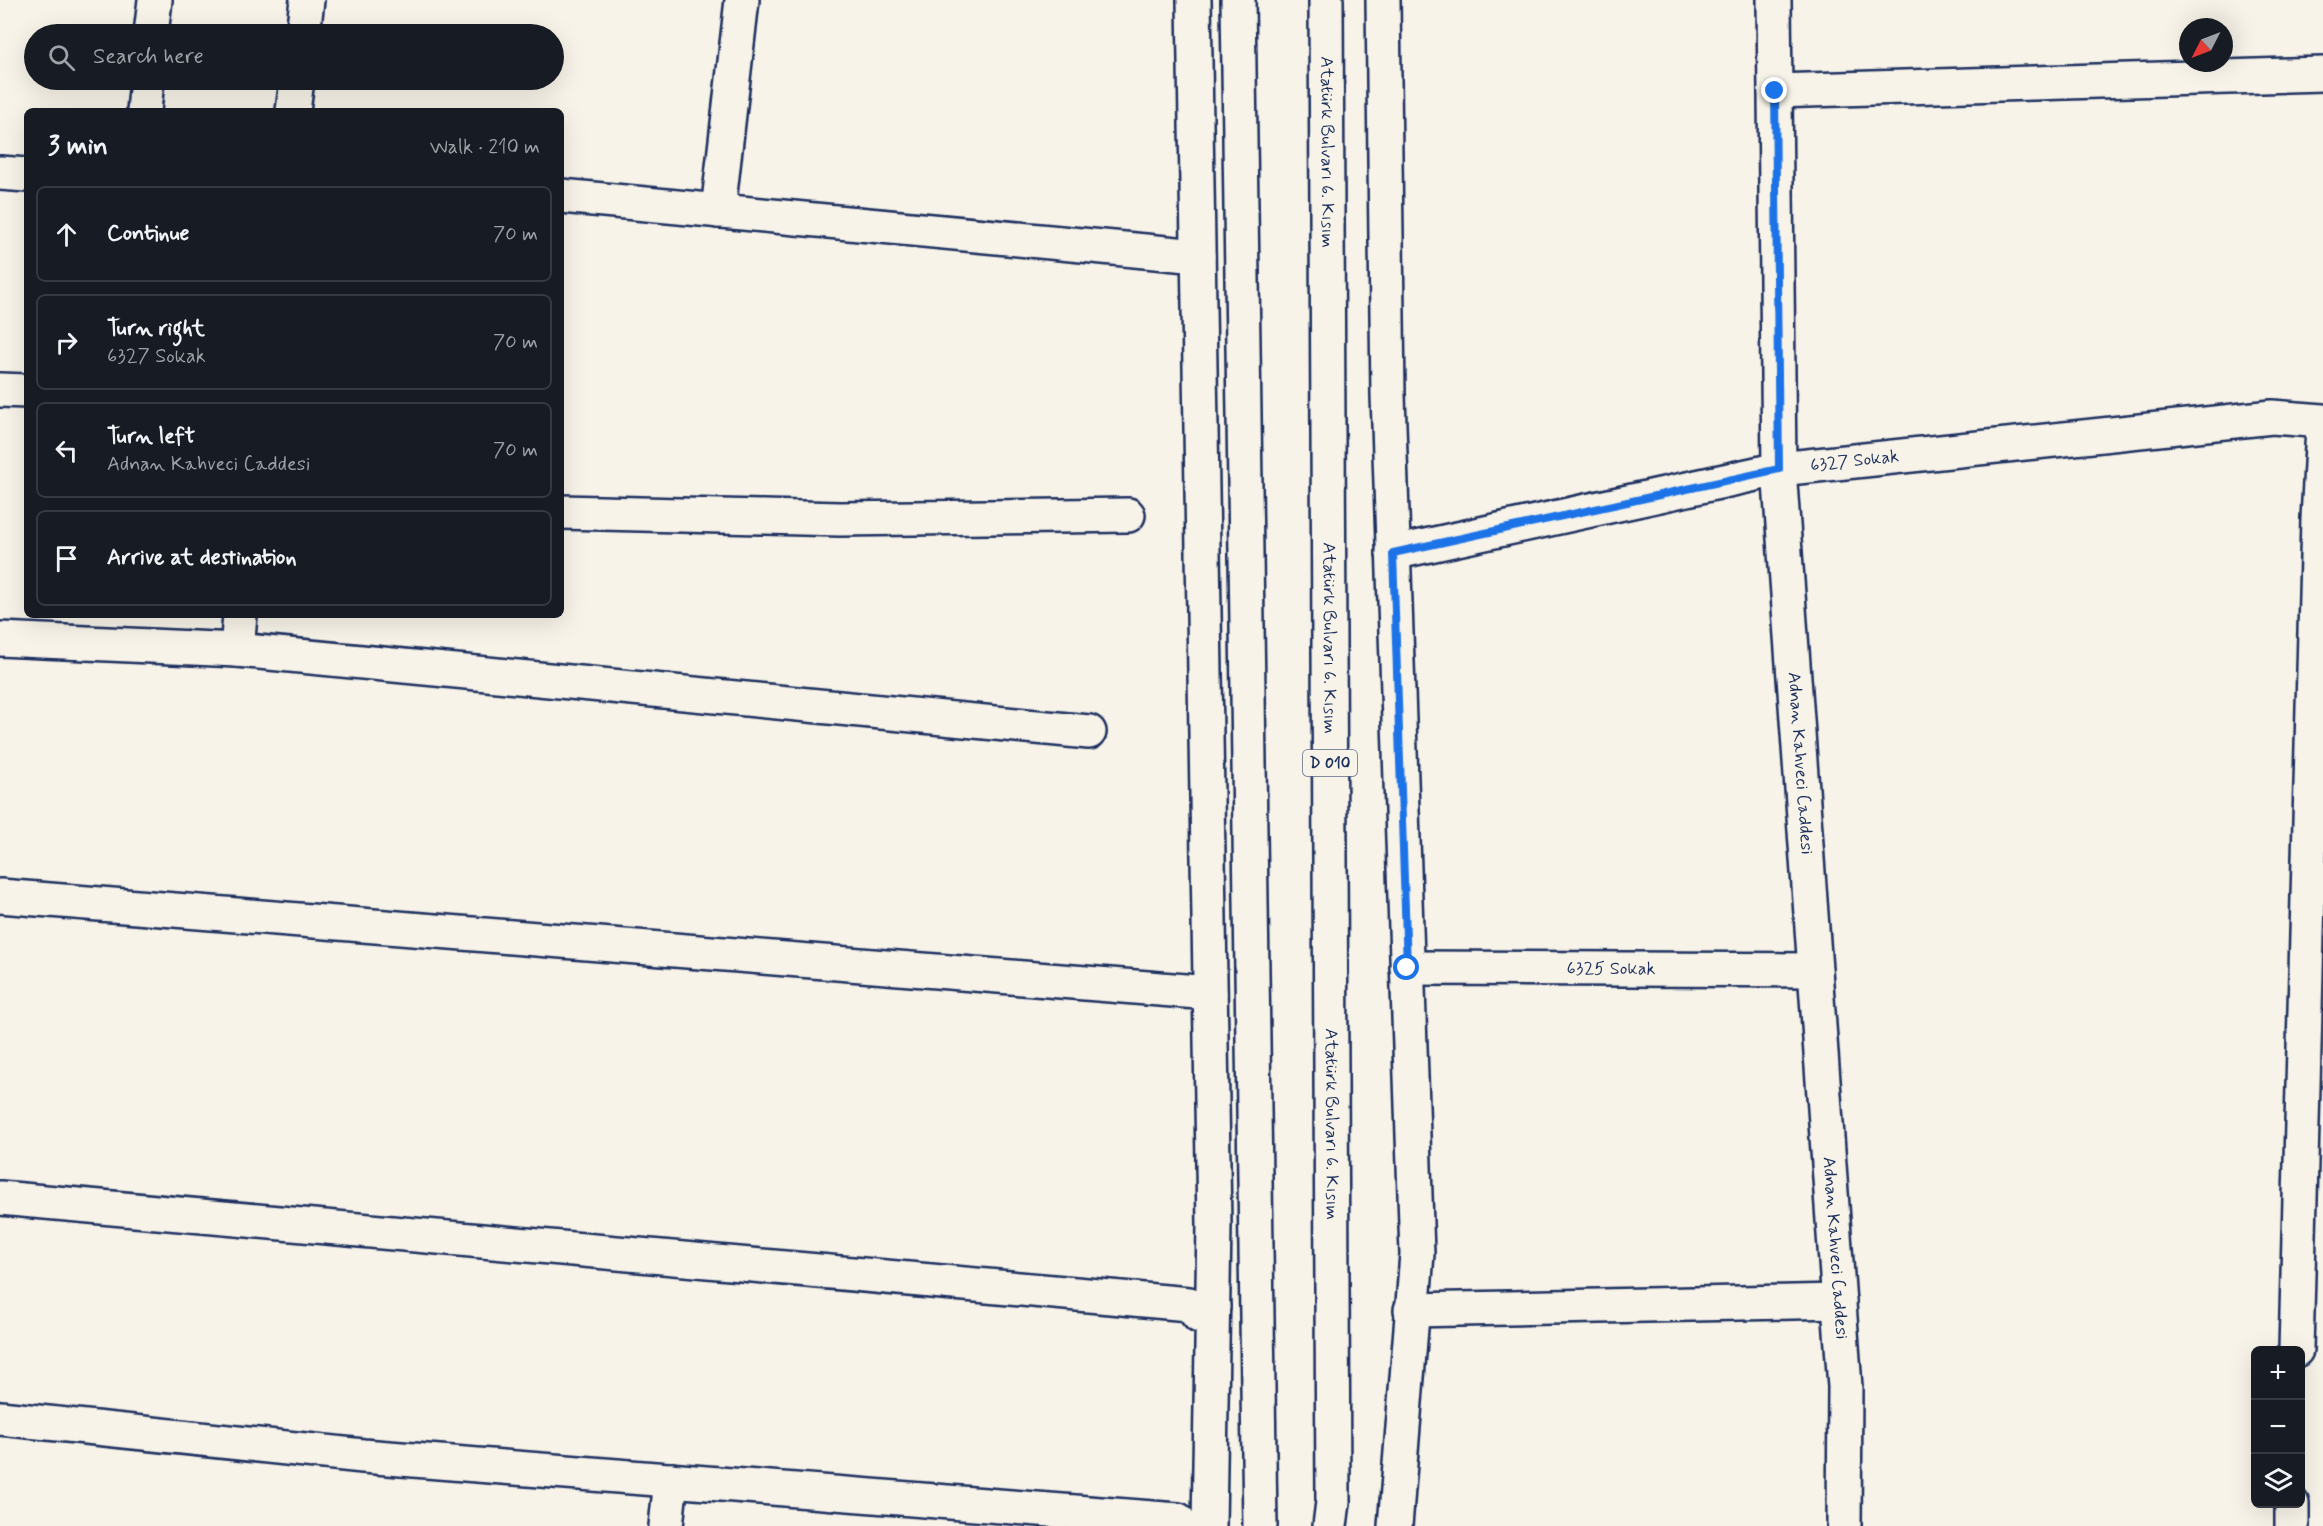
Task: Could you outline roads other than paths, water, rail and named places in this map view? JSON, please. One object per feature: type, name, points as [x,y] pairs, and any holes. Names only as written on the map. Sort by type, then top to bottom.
[{"type":"main road","points":[[152,24],[155,0]]},
{"type":"main road","points":[[304,24],[307,0]]},
{"type":"main road","points":[[718,211],[742,0]]},
{"type":"main road","points":[[1194,0],[1214,1225],[1209,1526]]},
{"type":"main road","points":[[1238,0],[1260,1526]]},
{"type":"main road","name":"Atatürk Bulvarı 6. Kısım","points":[[1326,0],[1333,1478],[1330,1526]]},
{"type":"main road","points":[[1383,0],[1388,394],[1417,1254],[1395,1526]]},
{"type":"main road","name":"Adnan Kahveci Caddesi","points":[[1774,0],[1779,469],[1845,1387],[1844,1526]]},
{"type":"main road","points":[[1775,91],[2323,74]]},
{"type":"main road","points":[[144,108],[146,90]]},
{"type":"main road","points":[[293,108],[296,90]]},
{"type":"main road","points":[[0,173],[24,175]]},
{"type":"main road","points":[[564,196],[1198,256]]},
{"type":"main road","points":[[0,390],[24,391]]},
{"type":"main road","name":"6327 Sokak","points":[[1393,553],[1779,469],[2272,417],[2323,421]]},
{"type":"main road","points":[[2296,1346],[2318,519],[2323,428]]},
{"type":"main road","points":[[564,512],[840,519],[1128,515]]},
{"type":"main road","points":[[237,650],[240,618]]},
{"type":"main road","points":[[0,639],[237,650],[1089,732]]},
{"type":"main road","points":[[0,896],[1210,993]]},
{"type":"main road","name":"6325 Sokak","points":[[1407,968],[1815,970]]},
{"type":"main road","points":[[0,1198],[1177,1303],[1189,1305],[1199,1316],[1213,1307]]},
{"type":"main road","points":[[1411,1310],[1839,1301]]},
{"type":"main road","points":[[0,1418],[363,1456],[1178,1520],[1184,1526]]},
{"type":"main road","points":[[666,1526],[671,1480]]},
{"type":"main road","points":[[2292,1508],[2292,1526]]}]
